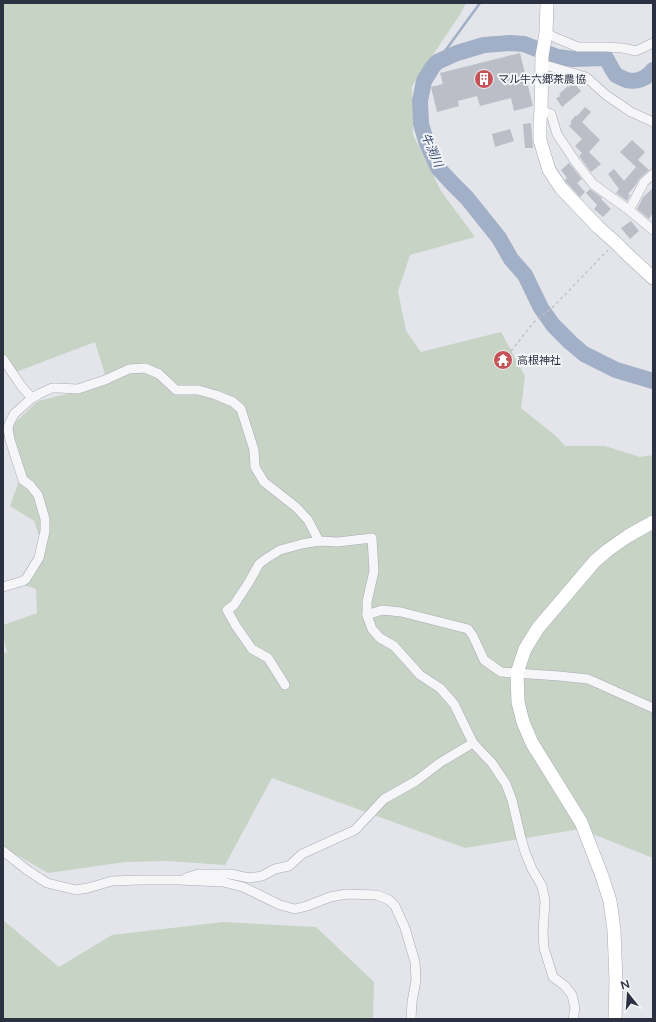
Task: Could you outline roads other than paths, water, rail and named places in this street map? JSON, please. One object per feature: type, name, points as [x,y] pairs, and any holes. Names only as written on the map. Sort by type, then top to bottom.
[{"type":"street","points":[[547,3],[546,36],[542,60],[540,140],[549,170],[562,188],[598,227],[616,242],[653,278]]},
{"type":"street","points":[[546,36],[556,38],[578,47],[611,48],[636,51],[653,43]]},
{"type":"street","points":[[542,60],[586,77],[612,99],[631,112],[653,122]]},
{"type":"street","points":[[541,110],[551,114],[557,134],[593,184],[629,210],[653,230]]},
{"type":"street","points":[[629,210],[644,182],[653,174]]},
{"type":"street","points":[[3,359],[22,387],[32,398]]},
{"type":"street","points":[[3,587],[26,579],[39,558],[45,531],[45,519],[38,495],[30,485],[22,480],[10,440],[8,429],[14,414],[32,398],[52,388],[78,389],[105,380],[129,369],[145,368],[159,374],[176,390],[198,390],[216,395],[233,402],[241,409],[254,450],[255,467],[264,482],[296,507],[308,520],[319,542]]},
{"type":"street","points":[[615,1019],[616,981],[614,930],[610,901],[581,822],[532,743],[523,722],[518,702],[517,674],[525,649],[538,628],[595,561],[628,536],[653,522]]},
{"type":"street","points":[[285,685],[268,658],[252,649],[227,610],[234,605],[259,564],[280,550],[302,544],[372,538],[374,571],[367,602],[368,615],[372,629],[380,638],[394,646],[420,675],[440,688],[454,704],[473,743],[492,763],[506,784],[512,800],[525,852],[532,869],[542,886],[545,900],[543,932],[544,948],[553,977],[565,986],[572,995],[574,1008],[573,1019]]},
{"type":"street","points":[[368,615],[382,610],[401,612],[468,629],[474,636],[484,660],[501,672],[588,679],[653,708]]},
{"type":"street","points":[[179,880],[198,874],[230,874],[249,878],[262,876],[275,869],[289,866],[302,854],[355,830],[384,799],[416,781],[441,762],[473,743]]},
{"type":"street","points":[[3,851],[27,870],[47,883],[76,890],[112,881],[179,880],[223,882],[243,887],[280,905],[295,909],[330,897],[347,894],[377,895],[389,900],[395,906],[405,928],[414,962],[416,980],[411,1019]]},
{"type":"waterway","points":[[437,62],[480,3]]},
{"type":"waterway","name":"牛渕川","points":[[653,70],[643,79],[630,81],[616,75],[606,58],[573,59],[557,57],[524,44],[510,43],[484,45],[457,53],[437,62],[424,81],[420,101],[421,124],[427,144],[438,168],[467,198],[499,238],[511,259],[525,275],[541,308],[553,325],[584,354],[616,370],[653,381]]},
{"type":"place","name":"マル牛六郷茶農協","points":[[484,79]]},
{"type":"place","name":"高根神社","points":[[503,360]]}]
